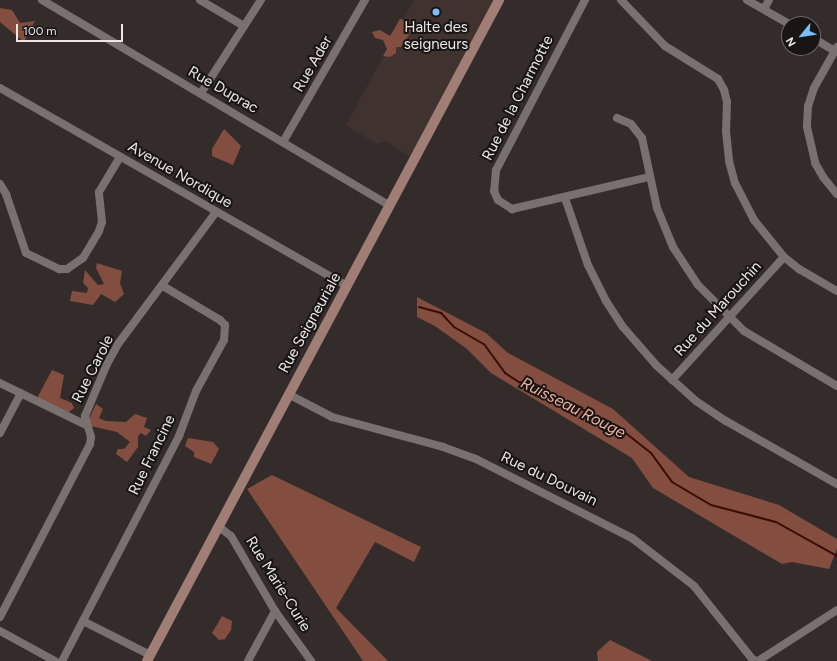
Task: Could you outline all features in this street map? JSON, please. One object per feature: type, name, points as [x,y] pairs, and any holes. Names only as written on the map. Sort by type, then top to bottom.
[{"type":"street","name":"Rue Duprac","points":[[42,0],[390,206]]},
{"type":"street","points":[[200,0],[244,26]]},
{"type":"street","points":[[201,93],[261,0]]},
{"type":"street","name":"Rue Ader","points":[[284,142],[365,0]]},
{"type":"street","name":"Rue Seigneuriale","points":[[149,658],[288,394],[499,0]]},
{"type":"street","name":"Rue de la Charmotte","points":[[585,0],[496,170],[494,182],[498,200],[512,209],[565,198],[648,177]]},
{"type":"street","points":[[621,0],[665,46],[718,79],[724,90],[727,102],[726,132],[735,183],[754,220],[784,257],[799,269],[837,291]]},
{"type":"street","points":[[747,0],[781,19]]},
{"type":"street","points":[[764,9],[769,0]]},
{"type":"street","points":[[821,42],[836,49],[814,88],[808,106],[807,127],[815,163],[823,177],[837,194]]},
{"type":"street","name":"Avenue Nordique","points":[[0,88],[347,286]]},
{"type":"street","points":[[617,118],[631,124],[642,138],[648,177],[657,208],[673,247],[698,285],[729,318],[768,347],[837,386]]},
{"type":"street","points":[[0,184],[6,194],[26,253],[58,269],[67,269],[83,258],[99,231],[102,222],[99,192],[120,157]]},
{"type":"street","points":[[565,198],[588,265],[606,301],[640,348],[672,380],[696,401],[726,421],[837,484]]},
{"type":"street","name":"Rue Carole","points":[[0,616],[90,444],[91,437],[86,425],[87,409],[107,364],[118,344],[163,286],[216,212]]},
{"type":"street","name":"Rue du Marouchin","points":[[672,380],[784,257]]},
{"type":"street","name":"Rue Francine","points":[[62,661],[179,436],[196,391],[226,333],[225,325],[214,315],[163,286]]},
{"type":"street","points":[[0,383],[86,425]]},
{"type":"street","points":[[0,433],[21,393]]},
{"type":"street","name":"Rue du Douvain","points":[[288,394],[332,417],[444,447],[476,459],[632,538],[694,586],[753,660],[758,661],[837,610]]},
{"type":"street","name":"Rue Marie-Curie","points":[[218,526],[231,536],[275,611],[311,661]]},
{"type":"street","points":[[248,661],[275,611]]},
{"type":"street","points":[[83,621],[149,658]]},
{"type":"street","points":[[0,631],[55,661]]},
{"type":"shaded area","points":[[414,0],[494,0],[414,160],[386,141],[377,144],[346,125]]},
{"type":"shaded area","points":[[0,8],[12,10],[20,23],[35,21],[24,42],[0,22]]},
{"type":"shaded area","points":[[400,19],[406,20],[412,28],[409,35],[401,47],[396,47],[396,53],[390,57],[383,56],[387,49],[383,40],[375,38],[372,32],[380,30],[390,36]]},
{"type":"shaded area","points":[[224,129],[241,146],[233,165],[212,156],[212,149]]},
{"type":"shaded area","points":[[97,263],[122,271],[120,283],[124,294],[115,302],[101,294],[93,305],[70,301],[72,291],[87,293],[88,288],[83,283],[85,270],[98,285],[104,284],[96,268]]},
{"type":"shaded area","points":[[417,297],[486,333],[508,353],[613,409],[689,477],[779,505],[837,539],[837,549],[829,569],[792,562],[782,564],[653,488],[632,458],[491,373],[467,349],[435,326],[417,317]]},
{"type":"shaded area","points":[[52,370],[64,375],[60,398],[72,403],[74,408],[68,413],[37,398]]},
{"type":"shaded area","points":[[96,404],[103,409],[99,418],[106,421],[126,422],[135,414],[147,418],[144,427],[151,430],[146,436],[141,433],[138,436],[138,447],[127,462],[116,454],[118,449],[124,449],[130,442],[117,432],[86,425]]},
{"type":"shaded area","points":[[188,438],[213,442],[219,449],[211,464],[194,457],[194,452],[185,446]]},
{"type":"shaded area","points":[[272,475],[421,547],[414,562],[375,542],[336,608],[388,661],[363,661],[247,489]]},
{"type":"shaded area","points":[[222,616],[232,621],[231,630],[225,639],[219,640],[212,633]]},
{"type":"shaded area","points":[[610,640],[652,661],[598,661],[597,652]]},
{"type":"waterway","name":"Ruisseau Rouge","points":[[419,307],[441,313],[454,327],[484,344],[505,373],[519,382],[539,388],[618,427],[651,453],[672,482],[711,505],[776,522],[837,556]]},
{"type":"place","name":"Halte des seigneurs","points":[[436,12]]}]
